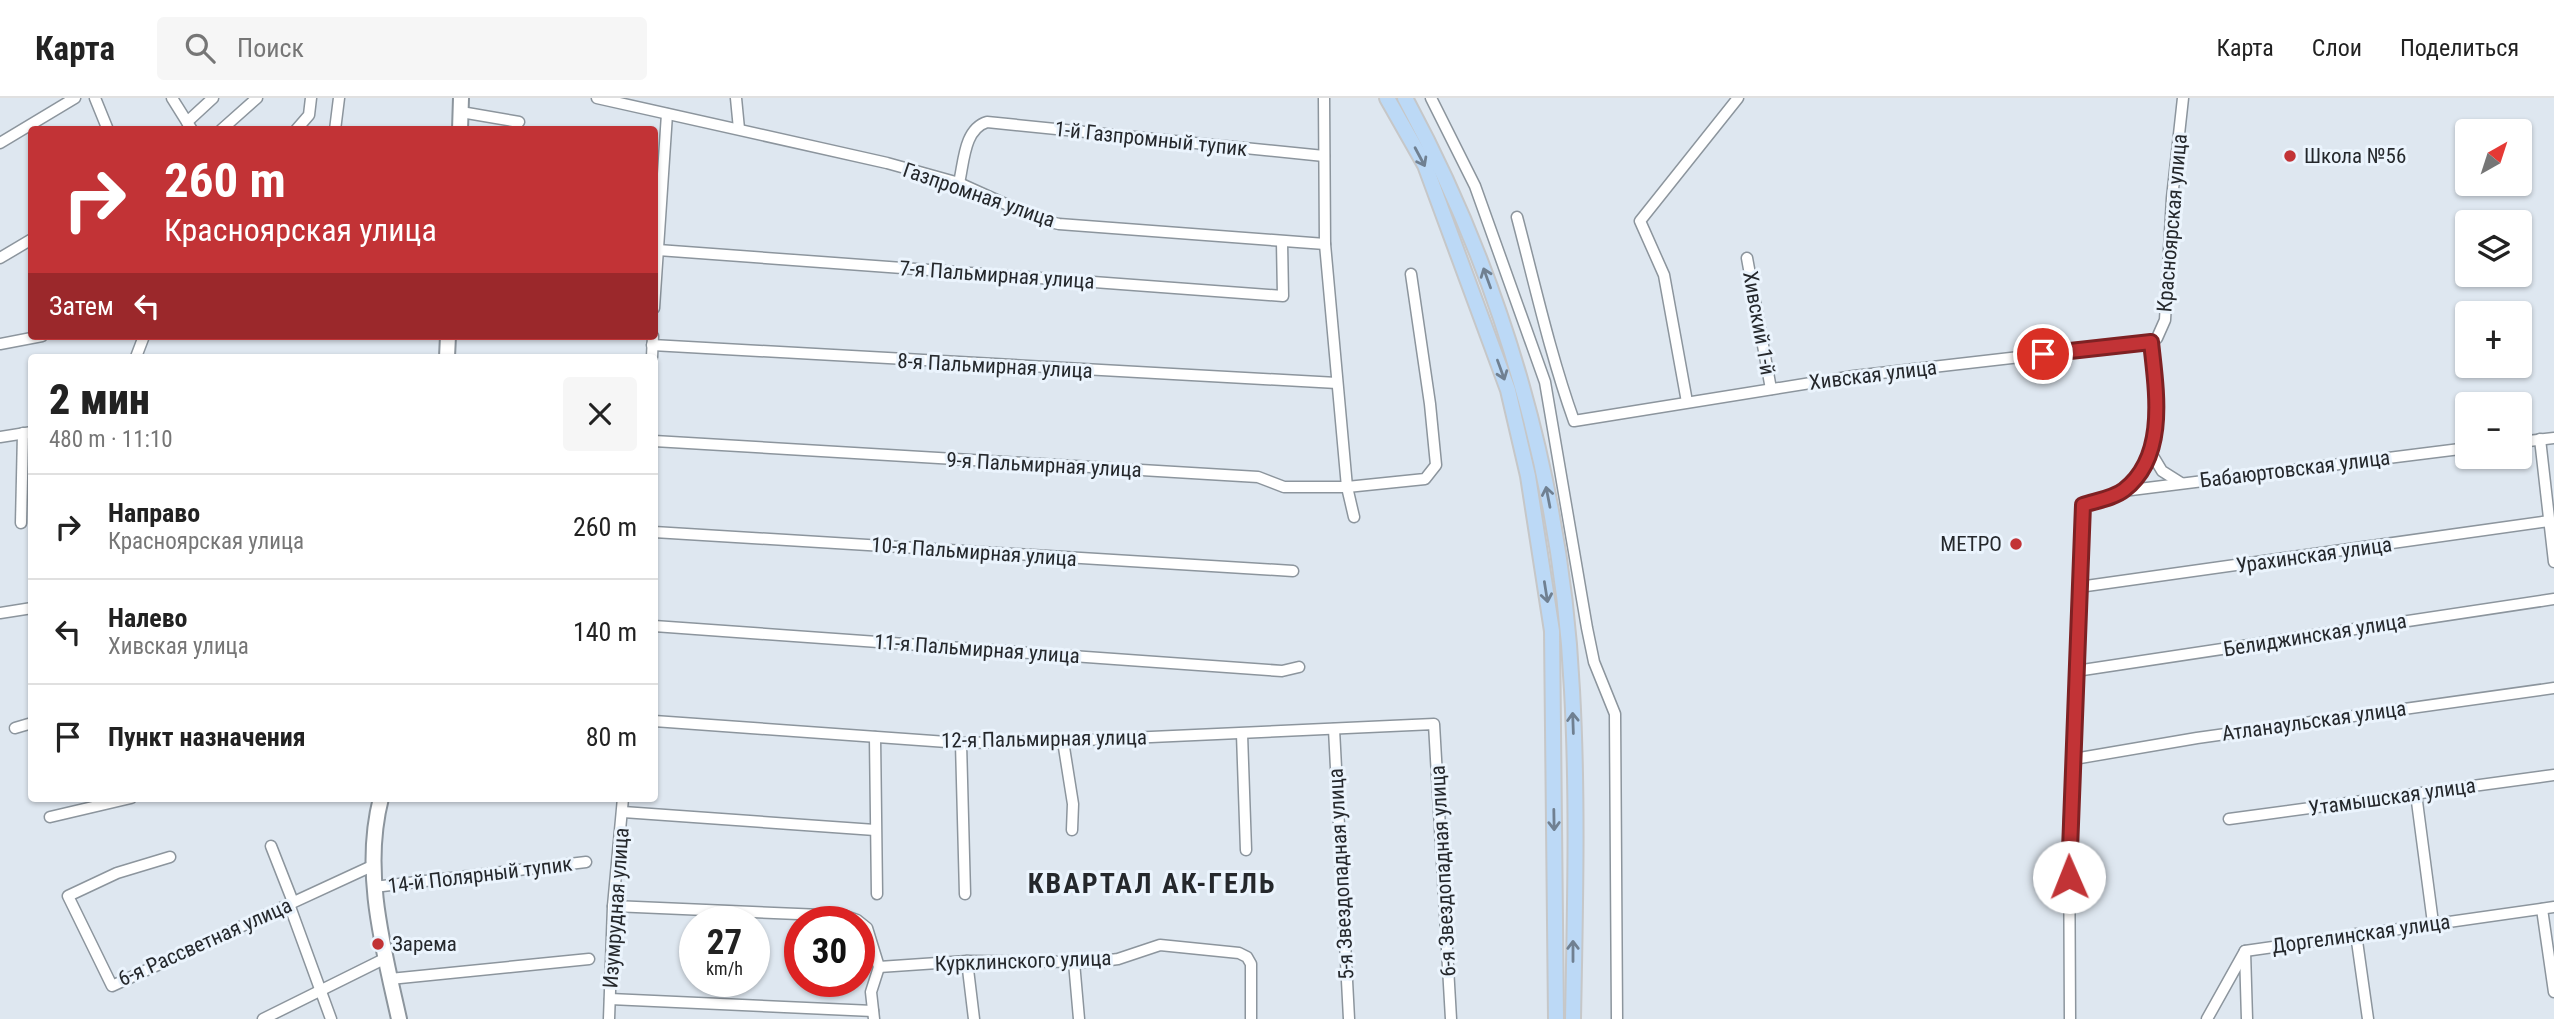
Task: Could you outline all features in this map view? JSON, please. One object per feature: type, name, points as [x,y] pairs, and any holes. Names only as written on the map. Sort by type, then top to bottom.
[{"type":"main road","points":[[1387,98],[1425,165],[1508,390],[1528,476],[1552,631],[1556,1019]]},
{"type":"main road","points":[[1405,98],[1446,178],[1488,279],[1528,409],[1549,502],[1565,612],[1572,689],[1573,1019]]},
{"type":"street","points":[[28,126],[75,98]]},
{"type":"street","points":[[95,98],[106,126]]},
{"type":"street","points":[[172,98],[189,126],[213,98]]},
{"type":"street","points":[[226,126],[257,98]]},
{"type":"street","points":[[299,126],[309,115],[311,98]]},
{"type":"street","points":[[336,126],[339,98]]},
{"type":"street","name":"Газпромная улица","points":[[597,98],[738,128],[958,183],[1041,220],[1059,224],[1325,244]]},
{"type":"street","points":[[736,98],[738,128]]},
{"type":"street","points":[[1324,98],[1325,244],[1347,487],[1354,517]]},
{"type":"street","points":[[1431,98],[1475,186],[1545,382],[1594,662],[1615,714],[1617,1019]]},
{"type":"street","points":[[1687,402],[1664,275],[1640,220],[1738,98]]},
{"type":"street","name":"Красноярская улица","points":[[2123,491],[2141,469],[2150,451],[2157,409],[2151,342],[2157,338],[2165,320],[2172,198],[2183,98]]},
{"type":"street","points":[[460,126],[461,105],[519,122]]},
{"type":"street","points":[[658,250],[667,114]]},
{"type":"street","name":"1-й Газпромный тупик","points":[[958,183],[970,134],[977,125],[988,122],[1324,156]]},
{"type":"street","points":[[0,143],[28,126]]},
{"type":"street","name":"Хивская улица","points":[[1517,217],[1543,314],[1552,360],[1574,421],[1854,376],[2151,342]]},
{"type":"street","points":[[0,258],[28,241]]},
{"type":"street","name":"7-я Пальмирная улица","points":[[658,250],[1283,296],[1282,242]]},
{"type":"street","name":"Хивский 1-й","points":[[1747,258],[1771,389]]},
{"type":"street","name":"9-я Пальмирная улица","points":[[658,441],[1258,477],[1284,487],[1347,487],[1425,479],[1436,466],[1411,274]]},
{"type":"street","points":[[0,344],[28,339]]},
{"type":"street","name":"8-я Пальмирная улица","points":[[653,341],[1337,383]]},
{"type":"street","points":[[0,437],[27,433],[27,491],[21,523]]},
{"type":"street","points":[[2532,440],[2554,438]]},
{"type":"street","points":[[2540,439],[2554,562]]},
{"type":"street","name":"Бабаюртовская улица","points":[[2123,491],[2455,450]]},
{"type":"street","points":[[2150,451],[2162,471],[2182,483]]},
{"type":"street","points":[[2070,1019],[2069,820],[2074,759],[2083,505],[2123,491]]},
{"type":"street","name":"Урахинская улица","points":[[2079,587],[2549,521]]},
{"type":"street","name":"10-я Пальмирная улица","points":[[658,532],[1293,571]]},
{"type":"street","name":"Белиджинская улица","points":[[2076,671],[2554,599]]},
{"type":"street","points":[[0,613],[28,609]]},
{"type":"street","name":"11-я Пальмирная улица","points":[[658,626],[1282,671],[1299,667]]},
{"type":"street","name":"Атланаульская улица","points":[[2074,759],[2197,738],[2554,688]]},
{"type":"street","name":"12-я Пальмирная улица","points":[[658,721],[961,743],[1242,734],[1434,724]]},
{"type":"street","points":[[15,728],[28,724]]},
{"type":"street","name":"6-я Звездопадная улица","points":[[1434,724],[1451,1019]]},
{"type":"street","name":"5-я Звездопадная улица","points":[[1335,729],[1349,1019]]},
{"type":"street","points":[[1242,734],[1246,850]]},
{"type":"street","points":[[875,737],[877,894]]},
{"type":"street","points":[[1063,741],[1073,804],[1072,830]]},
{"type":"street","points":[[961,743],[965,894]]},
{"type":"street","name":"Утамышская улица","points":[[2229,819],[2554,775]]},
{"type":"street","points":[[2416,794],[2433,923]]},
{"type":"street","points":[[50,817],[114,802]]},
{"type":"street","points":[[380,802],[372,832],[372,866],[386,958],[399,1019]]},
{"type":"street","name":"Изумрудная улица","points":[[609,1019],[613,906],[623,802]]},
{"type":"street","points":[[623,812],[875,830]]},
{"type":"street","points":[[271,846],[331,1019]]},
{"type":"street","name":"6-я Рассветная улица","points":[[170,857],[117,873],[68,896],[112,986],[372,866]]},
{"type":"street","name":"14-й Полярный тупик","points":[[374,887],[586,862]]},
{"type":"street","points":[[610,999],[874,1015],[871,992],[879,967],[867,928],[858,920],[846,916],[613,906]]},
{"type":"street","name":"Доргелинская улица","points":[[2207,1019],[2245,951],[2554,907]]},
{"type":"street","points":[[2542,909],[2554,992]]},
{"type":"street","points":[[2356,934],[2368,1019]]},
{"type":"street","name":"Курклинского улица","points":[[879,967],[967,961],[1118,960],[1160,945],[1239,953],[1247,957],[1251,964],[1251,1019]]},
{"type":"street","points":[[2245,951],[2247,1019]]},
{"type":"street","points":[[263,1019],[386,958]]},
{"type":"street","points":[[390,979],[589,959]]},
{"type":"street","points":[[967,961],[974,1019]]},
{"type":"street","points":[[1074,962],[1079,1019]]},
{"type":"place","name":"Школа №56","points":[[2290,156]]},
{"type":"place","name":"МЕТРО","points":[[2016,544]]},
{"type":"place","name":"Зарема","points":[[378,944]]},
{"type":"district","name":"КВАРТАЛ АК-ГЕЛЬ","points":[[1152,883]]},
{"type":"route","points":[[2043,354],[2151,342],[2157,409],[2150,451],[2141,469],[2123,491],[2083,505],[2074,759],[2069,820],[2069,877]]}]
